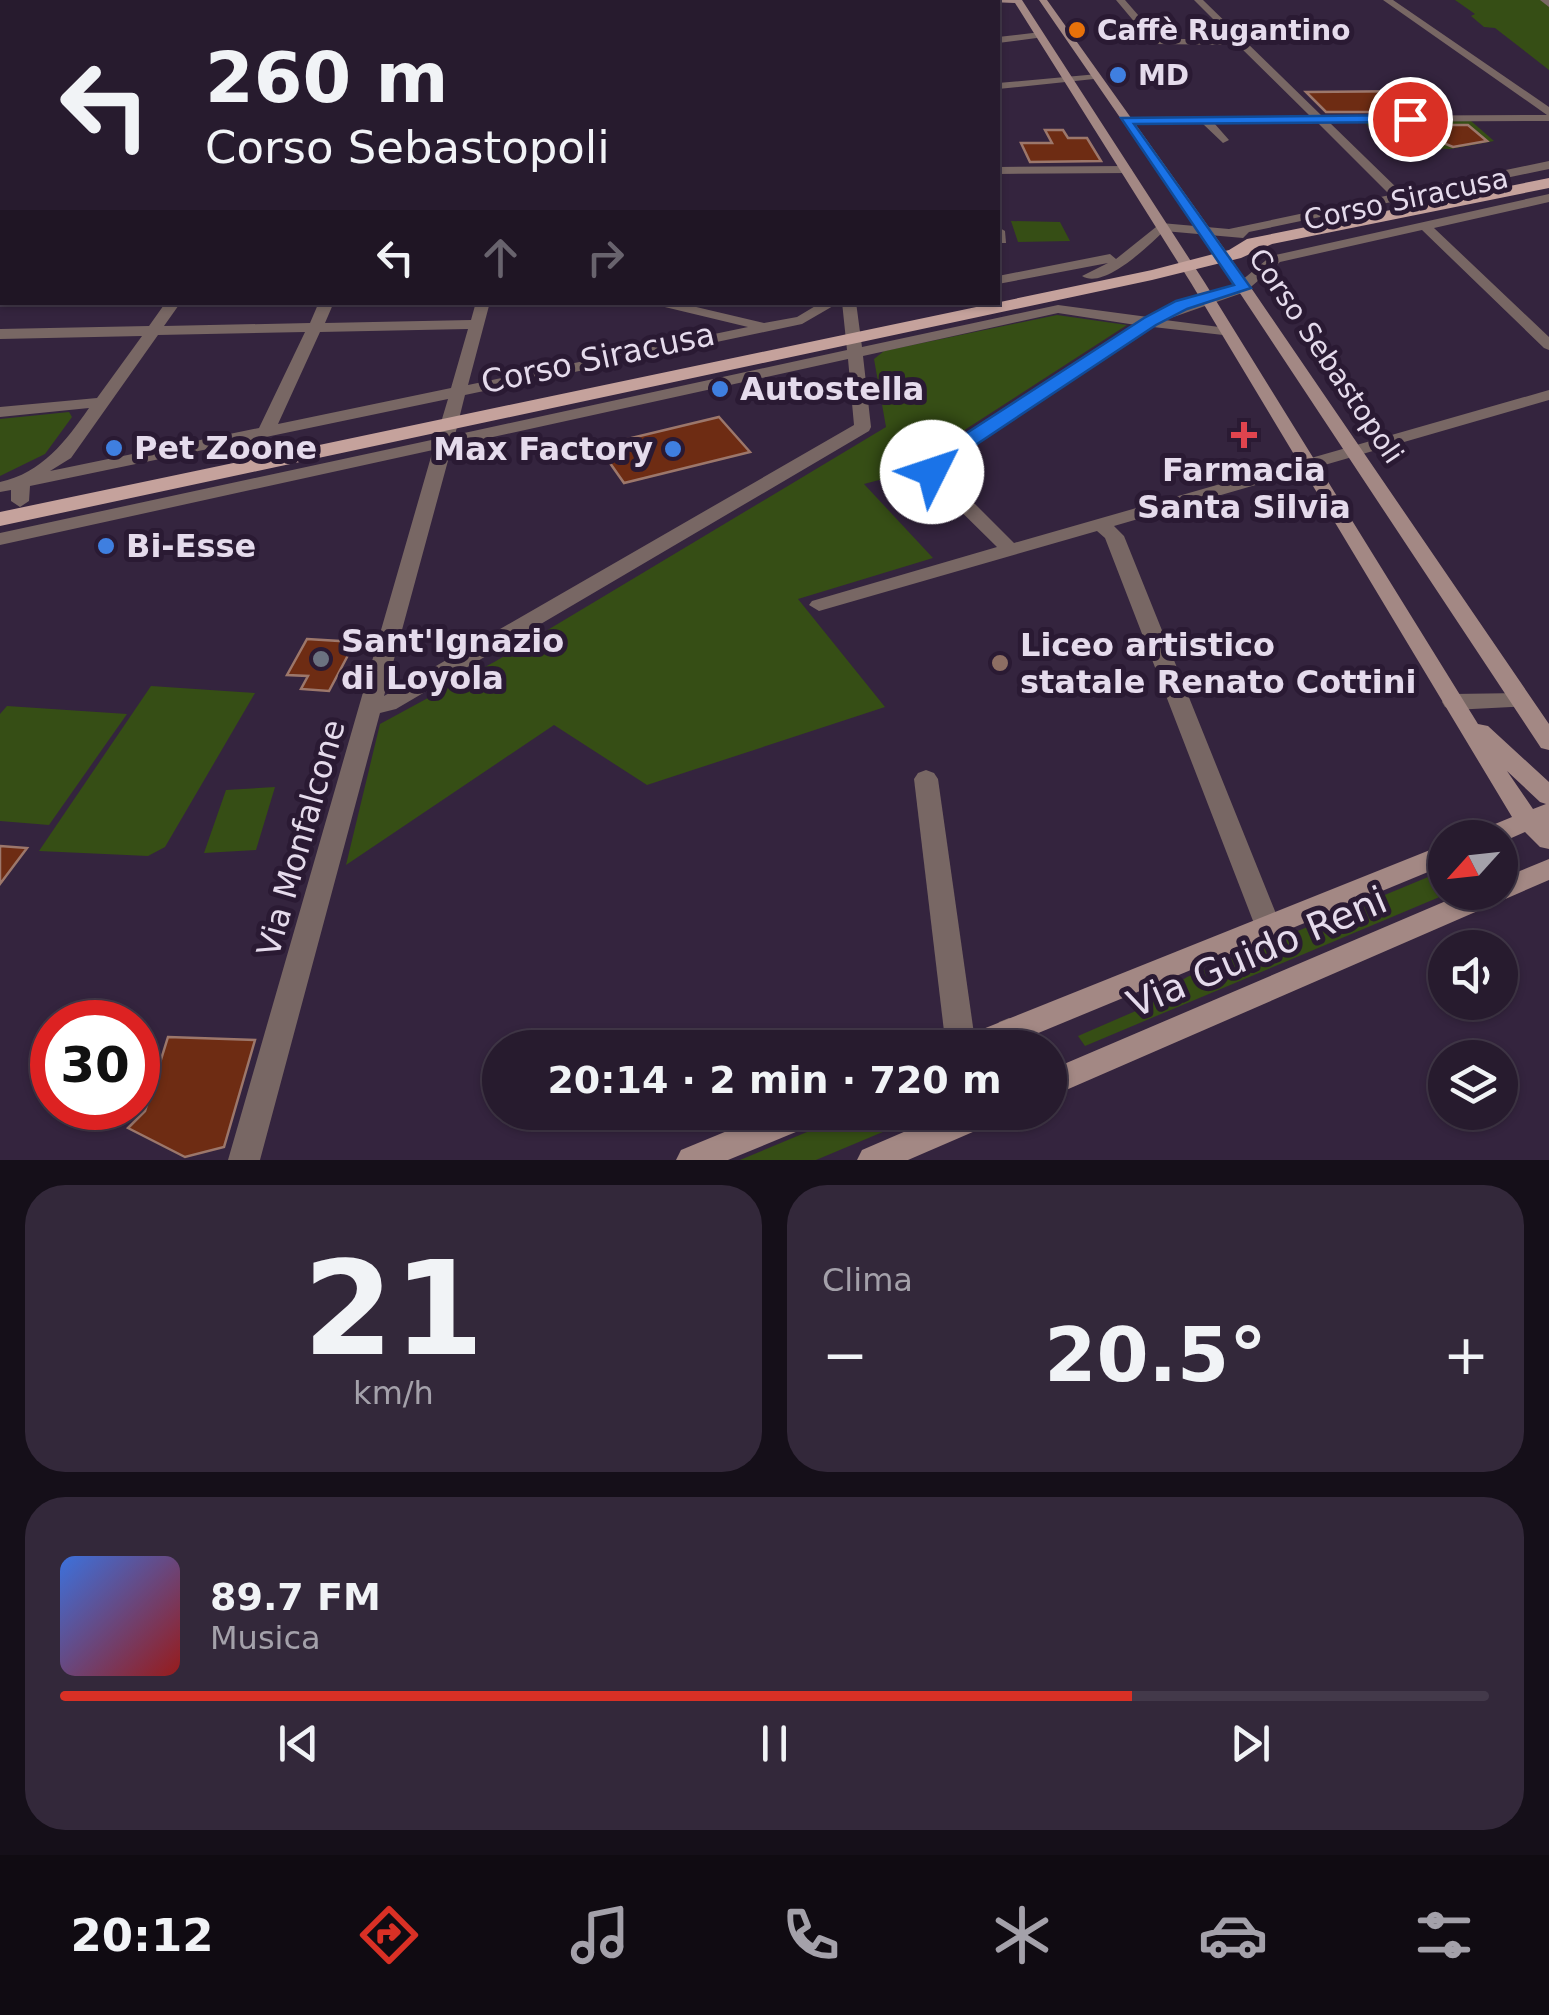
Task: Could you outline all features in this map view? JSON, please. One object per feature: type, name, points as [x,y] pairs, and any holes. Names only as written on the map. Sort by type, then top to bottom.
[{"type":"main road","points":[[1017,0],[1206,298],[1457,708],[1538,816],[1549,840]]},
{"type":"main road","name":"Corso Sebastopoli","points":[[1043,0],[1203,229],[1225,253],[1243,288],[1549,742]]},
{"type":"main road","name":"Corso Siracusa","points":[[1000,298],[1549,183]]},
{"type":"main road","name":"Corso Siracusa","points":[[1000,295],[1183,262]]},
{"type":"main road","name":"Corso Siracusa","points":[[14,509],[454,416],[948,305]]},
{"type":"main road","name":"Corso Siracusa","points":[[853,327],[965,305]]},
{"type":"main road","points":[[1457,708],[1549,796]]},
{"type":"main road","name":"Via Guido Reni","points":[[1035,1030],[1268,926],[1428,861]]},
{"type":"main road","name":"Via Guido Reni","points":[[1518,883],[1549,869]]},
{"type":"main road","name":"Via Guido Reni","points":[[1067,1077],[1456,910]]},
{"type":"main road","points":[[692,1160],[764,1130]]},
{"type":"main road","points":[[872,1160],[943,1130]]},
{"type":"street","points":[[1120,0],[1156,42],[1241,42]]},
{"type":"street","points":[[1198,0],[1400,198]]},
{"type":"street","points":[[1387,0],[1549,115]]},
{"type":"street","points":[[1000,40],[1041,35]]},
{"type":"street","points":[[1000,86],[1094,76]]},
{"type":"street","points":[[1126,120],[1549,115]]},
{"type":"street","points":[[1205,120],[1222,140]]},
{"type":"street","name":"Corso Siracusa","points":[[1232,232],[1549,165]]},
{"type":"street","points":[[1000,170],[1126,170]]},
{"type":"street","name":"Corso Siracusa","points":[[1010,549],[931,467],[1150,322],[1170,310],[1243,288],[1264,264],[1276,258],[1549,198]]},
{"type":"street","points":[[1425,226],[1549,345]]},
{"type":"street","name":"Corso Siracusa","points":[[1089,276],[1127,259],[1160,227],[1232,232],[1272,241],[1276,258]]},
{"type":"street","name":"Corso Siracusa","points":[[1225,253],[1276,258]]},
{"type":"street","points":[[1000,280],[1085,262],[1127,259]]},
{"type":"street","points":[[14,509],[65,454],[172,305]]},
{"type":"street","points":[[266,431],[326,305]]},
{"type":"street","name":"Via Monfalcone","points":[[244,1160],[482,305]]},
{"type":"street","points":[[677,305],[711,309],[767,326]]},
{"type":"street","name":"Corso Siracusa","points":[[802,320],[828,305]]},
{"type":"street","points":[[710,338],[711,309]]},
{"type":"street","name":"Corso Siracusa","points":[[454,416],[710,338],[802,320],[853,327],[1058,310],[1227,333]]},
{"type":"street","points":[[0,334],[478,324]]},
{"type":"street","points":[[372,706],[388,704],[864,424],[853,327]]},
{"type":"street","name":"Corso Siracusa","points":[[14,509],[91,493],[266,431],[454,416],[807,362],[853,327]]},
{"type":"street","points":[[807,362],[858,376]]},
{"type":"street","points":[[819,605],[1549,394]]},
{"type":"street","points":[[0,412],[102,402]]},
{"type":"street","points":[[65,454],[91,493]]},
{"type":"street","name":"Corso Siracusa","points":[[0,487],[14,509]]},
{"type":"street","name":"Corso Siracusa","points":[[0,539],[14,509]]},
{"type":"street","points":[[1101,524],[1114,536],[1268,926]]},
{"type":"street","points":[[1457,708],[1521,701]]},
{"type":"street","points":[[926,779],[961,1030]]},
{"type":"green space","points":[[1455,0],[1549,0],[1549,70],[1495,28],[1484,27],[1471,16],[1475,14]]},
{"type":"green space","points":[[1471,121],[1494,141],[1450,149],[1391,147],[1364,122]]},
{"type":"green space","points":[[1011,221],[1060,222],[1070,241],[1018,242]]},
{"type":"green space","points":[[1057,315],[1127,325],[915,462],[917,470],[864,484],[933,558],[798,599],[885,707],[647,785],[554,725],[346,865],[380,724],[496,661],[886,427],[874,359],[884,351]]},
{"type":"green space","points":[[69,412],[72,417],[45,454],[0,476],[0,419]]},
{"type":"green space","points":[[151,686],[255,693],[165,847],[148,856],[39,851]]},
{"type":"green space","points":[[7,706],[127,714],[49,825],[0,821],[0,714]]},
{"type":"green space","points":[[275,787],[256,850],[204,853],[226,790]]},
{"type":"green space","points":[[1428,877],[1428,902],[1085,1046],[1078,1036],[1138,1010],[1187,977]]},
{"type":"green space","points":[[812,1130],[887,1130],[816,1160],[740,1160]]},
{"type":"building","points":[[1422,91],[1447,112],[1326,112],[1306,92]]},
{"type":"building","points":[[1399,125],[1468,125],[1487,141],[1453,147]]},
{"type":"building","points":[[1045,130],[1063,130],[1068,138],[1087,138],[1101,161],[1030,162],[1021,143],[1052,143]]},
{"type":"building","name":"Max Factory","points":[[719,417],[750,452],[624,483],[598,446]]},
{"type":"building","name":"Sant'Ignazio di Loyola","points":[[307,639],[355,642],[329,691],[301,689],[308,676],[287,675]]},
{"type":"building","points":[[0,846],[27,848],[0,884]]},
{"type":"building","points":[[168,1037],[255,1040],[224,1147],[185,1157],[132,1130],[160,1130],[160,1063]]},
{"type":"railway","points":[[0,24],[0,45]]},
{"type":"place","name":"Caffè Rugantino","points":[[1077,30]]},
{"type":"place","name":"MD","points":[[1118,75]]},
{"type":"place","name":"Autostella","points":[[720,389]]},
{"type":"place","name":"Farmacia Santa Silvia","points":[[1244,435]]},
{"type":"place","name":"Pet Zoone","points":[[114,448]]},
{"type":"place","name":"Max Factory","points":[[673,449]]},
{"type":"place","name":"Bi-Esse","points":[[106,546]]},
{"type":"place","name":"Sant'Ignazio di Loyola","points":[[321,659]]},
{"type":"place","name":"Liceo artistico statale Renato Cottini","points":[[1000,663]]},
{"type":"route","points":[[932,472],[935,463],[1170,310],[1243,288],[1126,120],[1410,119]]}]
